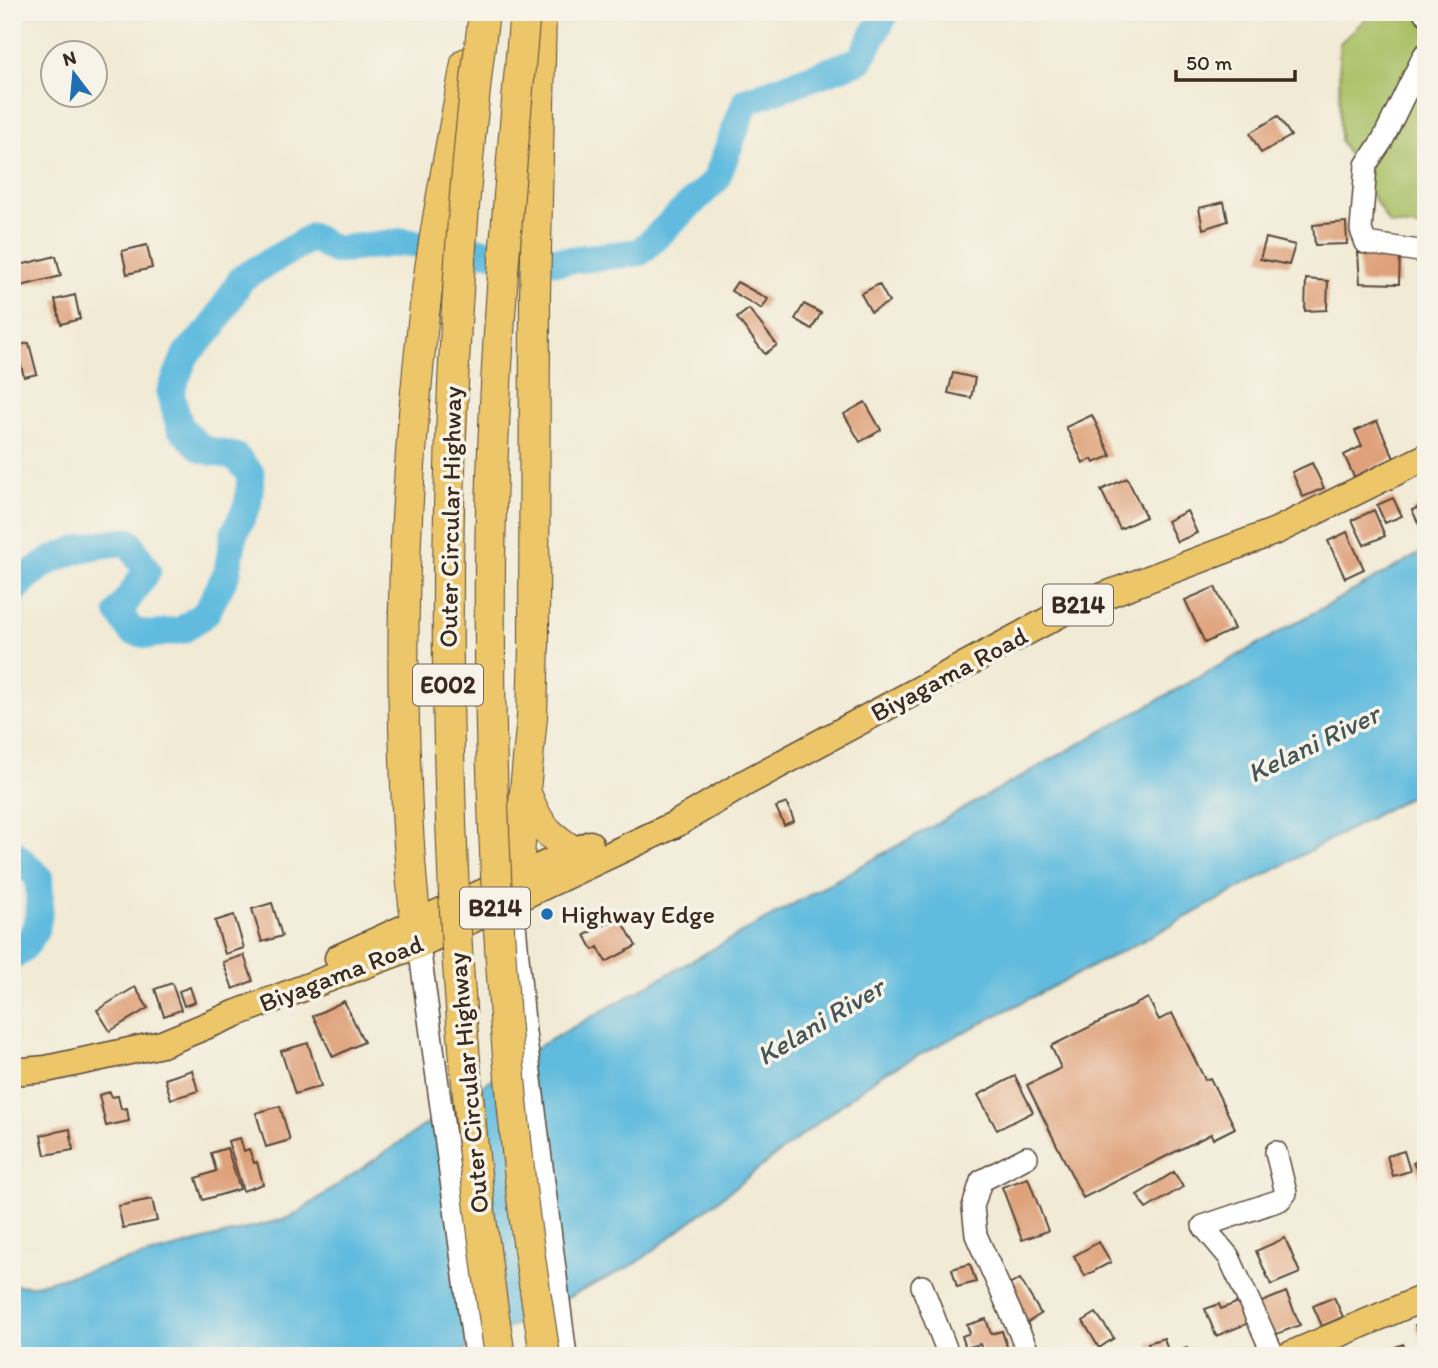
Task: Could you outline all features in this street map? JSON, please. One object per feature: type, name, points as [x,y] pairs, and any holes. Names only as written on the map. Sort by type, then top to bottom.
[{"type":"highway","points":[[417,933],[410,877],[405,787],[403,656],[411,447],[424,313],[476,12]]},
{"type":"highway","name":"Outer Circular Highway","points":[[484,12],[462,215],[451,385],[447,579],[449,796],[462,1048],[478,1199],[500,1356]]},
{"type":"highway","name":"Outer Circular Highway","points":[[525,12],[506,215],[496,380],[490,566],[492,752],[494,844],[506,1042],[521,1191],[545,1356]]},
{"type":"highway","points":[[516,887],[532,718],[535,296],[541,12]]},
{"type":"highway","points":[[526,793],[534,813],[549,835],[573,851]]},
{"type":"main road","name":"Biyagama Road","points":[[12,1072],[46,1069],[162,1044],[237,1013],[330,962],[417,933],[516,887],[676,824],[745,783],[1071,608],[1276,531],[1426,457]]},
{"type":"main road","name":"Biyagama Road","points":[[516,887],[573,851],[667,809],[745,783]]},
{"type":"main road","points":[[1287,1356],[1426,1297]]},
{"type":"street","points":[[1425,54],[1382,141],[1366,165],[1361,230],[1366,243],[1426,252]]},
{"type":"street","points":[[516,887],[515,924],[525,1032],[566,1356]]},
{"type":"street","points":[[417,933],[475,1356]]},
{"type":"street","points":[[1273,1356],[1229,1257],[1203,1226],[1280,1200],[1286,1193],[1276,1152]]},
{"type":"street","points":[[1027,1157],[981,1181],[973,1207],[976,1235],[1030,1356]]},
{"type":"street","points":[[922,1286],[949,1356]]},
{"type":"green space","points":[[1373,12],[1426,12],[1426,228],[1389,224],[1340,140],[1339,44]]},
{"type":"water","name":"Kelani River","points":[[1426,550],[1426,788],[1142,941],[880,1075],[637,1263],[452,1356],[12,1356],[12,1285],[31,1286],[291,1217],[543,1044]]},
{"type":"building","points":[[1278,116],[1291,136],[1261,153],[1250,133]]},
{"type":"building","points":[[1224,202],[1228,221],[1203,229],[1199,208]]},
{"type":"building","points":[[1346,222],[1347,244],[1315,245],[1313,225]]},
{"type":"building","points":[[1266,238],[1295,245],[1289,265],[1260,259]]},
{"type":"building","points":[[147,245],[152,268],[127,274],[122,251]]},
{"type":"building","points":[[1358,253],[1400,254],[1399,284],[1360,283]]},
{"type":"building","points":[[56,256],[61,276],[21,286],[16,266]]},
{"type":"building","points":[[1306,279],[1328,281],[1327,310],[1305,311]]},
{"type":"building","points":[[737,282],[768,299],[762,309],[731,291]]},
{"type":"building","points":[[879,284],[889,302],[871,312],[861,294]]},
{"type":"building","points":[[75,295],[80,319],[61,324],[55,300]]},
{"type":"building","points":[[804,304],[821,313],[812,329],[795,319]]},
{"type":"building","points":[[749,309],[777,345],[765,354],[737,318]]},
{"type":"building","points":[[29,343],[37,374],[24,377],[16,346]]},
{"type":"building","points":[[953,373],[975,378],[971,398],[948,393]]},
{"type":"building","points":[[865,402],[881,430],[860,442],[844,414]]},
{"type":"building","points":[[1092,415],[1111,456],[1094,463],[1092,459],[1083,463],[1066,427]]},
{"type":"building","points":[[1377,421],[1394,458],[1354,477],[1344,455],[1362,446],[1355,431]]},
{"type":"building","points":[[1312,463],[1324,488],[1303,497],[1292,472]]},
{"type":"building","points":[[1127,478],[1146,517],[1120,529],[1101,490]]},
{"type":"building","points":[[1393,498],[1402,516],[1385,523],[1377,505]]},
{"type":"building","points":[[1426,504],[1426,529],[1422,531],[1412,510]]},
{"type":"building","points":[[1374,510],[1385,536],[1364,545],[1352,520]]},
{"type":"building","points":[[1187,511],[1197,533],[1177,542],[1167,521]]},
{"type":"building","points":[[1347,532],[1364,569],[1345,578],[1328,541]]},
{"type":"building","points":[[1215,587],[1234,629],[1205,643],[1185,600]]},
{"type":"building","points":[[787,803],[794,821],[784,825],[776,807]]},
{"type":"building","points":[[272,903],[282,936],[262,942],[252,909]]},
{"type":"building","points":[[234,915],[244,948],[225,954],[215,921]]},
{"type":"building","points":[[620,917],[636,946],[606,962],[598,947],[593,950],[585,935]]},
{"type":"building","points":[[244,955],[253,981],[233,989],[223,962]]},
{"type":"building","points":[[172,983],[181,1010],[164,1016],[155,989]]},
{"type":"building","points":[[135,987],[148,1008],[110,1031],[97,1010]]},
{"type":"building","points":[[190,987],[195,1002],[184,1006],[179,991]]},
{"type":"building","points":[[1148,998],[1159,1020],[1172,1013],[1205,1080],[1210,1078],[1235,1128],[1213,1139],[1211,1134],[1083,1198],[1027,1085],[1061,1068],[1051,1046]]},
{"type":"building","points":[[344,1001],[364,1042],[333,1057],[313,1016]]},
{"type":"building","points":[[308,1043],[321,1086],[295,1094],[281,1051]]},
{"type":"building","points":[[192,1070],[198,1091],[171,1099],[165,1079]]},
{"type":"building","points":[[1015,1076],[1033,1112],[997,1130],[978,1095]]},
{"type":"building","points":[[110,1092],[112,1097],[118,1096],[121,1109],[127,1108],[129,1121],[106,1126],[99,1095]]},
{"type":"building","points":[[280,1106],[290,1140],[266,1147],[256,1113]]},
{"type":"building","points":[[70,1129],[73,1150],[45,1155],[41,1135]]},
{"type":"building","points":[[240,1138],[244,1151],[249,1149],[254,1163],[257,1162],[263,1184],[243,1191],[228,1141]]},
{"type":"building","points":[[227,1148],[240,1189],[203,1200],[196,1178],[216,1171],[211,1153]]},
{"type":"building","points":[[1404,1151],[1410,1171],[1393,1176],[1387,1156]]},
{"type":"building","points":[[1426,1157],[1426,1188],[1413,1163]]},
{"type":"building","points":[[1174,1172],[1183,1187],[1146,1209],[1137,1195]]},
{"type":"building","points":[[1028,1178],[1048,1231],[1022,1240],[1002,1187]]},
{"type":"building","points":[[152,1199],[157,1221],[123,1228],[118,1206]]},
{"type":"building","points":[[1285,1238],[1300,1273],[1271,1285],[1256,1251]]},
{"type":"building","points":[[1099,1242],[1111,1262],[1085,1276],[1074,1256]]},
{"type":"building","points":[[970,1264],[976,1282],[957,1287],[952,1269]]},
{"type":"building","points":[[1020,1279],[1041,1314],[1023,1325],[1002,1289]]},
{"type":"building","points":[[1286,1292],[1300,1325],[1269,1337],[1255,1305]]},
{"type":"building","points":[[1334,1297],[1343,1317],[1322,1326],[1313,1306]]},
{"type":"building","points":[[1241,1301],[1249,1323],[1216,1336],[1205,1309],[1219,1304],[1221,1309]]},
{"type":"building","points":[[1096,1313],[1114,1338],[1099,1348],[1083,1321]]},
{"type":"building","points":[[986,1319],[991,1334],[1002,1331],[1010,1356],[984,1356],[980,1344],[966,1348],[962,1336],[970,1333],[967,1325]]},
{"type":"building","points":[[1426,1321],[1426,1352],[1415,1325]]},
{"type":"building","points":[[1164,1338],[1169,1354],[1187,1348],[1190,1356],[1152,1356],[1148,1343]]},
{"type":"building","points":[[1403,1344],[1408,1356],[1378,1354]]},
{"type":"waterway","points":[[12,595],[35,571],[64,555],[80,549],[129,542],[147,571],[119,612],[131,631],[150,635],[182,630],[206,613],[227,573],[234,534],[248,504],[251,474],[236,457],[202,449],[180,427],[170,393],[186,354],[211,329],[242,278],[312,237],[335,250],[403,242],[562,261],[640,252],[716,180],[746,101],[860,60],[886,12]]},
{"type":"waterway","points":[[12,852],[39,877],[40,900],[34,931],[22,949],[12,957]]},
{"type":"place","name":"Highway Edge","points":[[547,914]]}]
